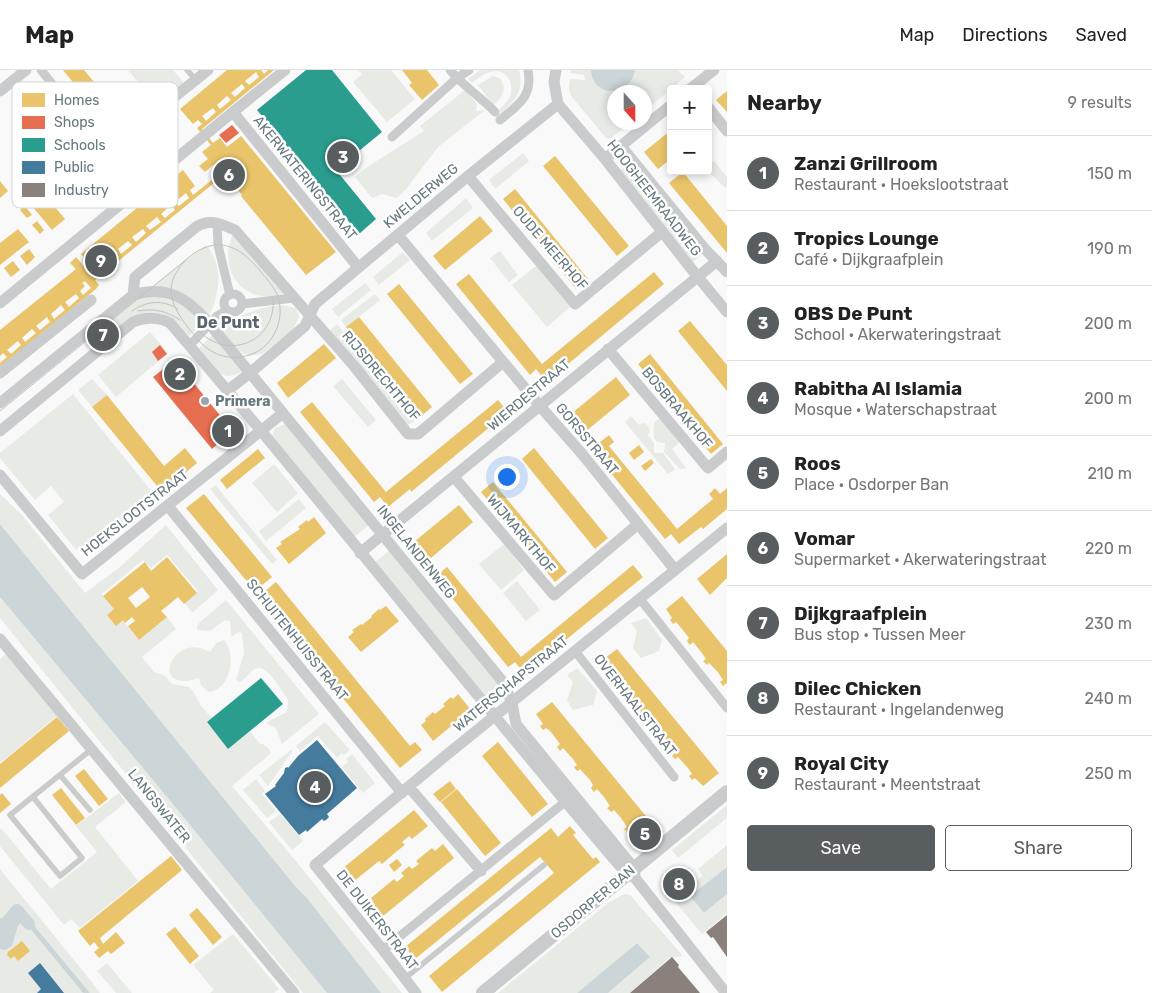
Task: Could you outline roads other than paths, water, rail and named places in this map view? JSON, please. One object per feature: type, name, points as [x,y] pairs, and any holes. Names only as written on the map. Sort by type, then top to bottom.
[{"type":"street","points":[[0,91],[26,70]]},
{"type":"street","points":[[42,70],[51,82]]},
{"type":"street","points":[[178,95],[208,70]]},
{"type":"street","name":"AKERWATERINGSTRAAT","points":[[285,70],[233,112],[358,267]]},
{"type":"street","points":[[450,70],[497,116],[522,102],[529,85],[528,70]]},
{"type":"street","points":[[392,137],[457,78],[469,70]]},
{"type":"street","points":[[556,70],[554,82],[558,104]]},
{"type":"street","points":[[696,85],[714,70]]},
{"type":"street","name":"HOOGHEEMRAADWEG","points":[[558,104],[605,159],[727,312]]},
{"type":"street","name":"KWELDERWEG","points":[[228,390],[305,326],[315,304],[468,176],[558,104]]},
{"type":"street","points":[[605,159],[667,108]]},
{"type":"street","points":[[178,157],[233,112]]},
{"type":"street","points":[[712,112],[727,131]]},
{"type":"street","name":"HOOGHEEMRAADWEG","points":[[621,146],[704,248],[727,272]]},
{"type":"street","name":"OUDE MEERHOF","points":[[468,176],[575,304],[662,232]]},
{"type":"street","points":[[0,303],[116,208]]},
{"type":"street","points":[[0,403],[133,295],[135,277],[203,222],[212,221],[235,230],[310,317]]},
{"type":"street","points":[[217,223],[218,245],[230,295]]},
{"type":"street","name":"GORSSTRAAT","points":[[398,234],[539,405],[583,454],[675,570]]},
{"type":"street","name":"WIERDESTRAAT","points":[[360,552],[454,477],[697,276],[718,261]]},
{"type":"street","name":"INGELANDENWEG","points":[[133,295],[156,292],[181,298],[192,304],[210,325],[503,682],[512,702],[516,724],[726,993]]},
{"type":"street","points":[[230,295],[238,296],[242,304],[238,311],[232,312],[227,310],[224,303],[226,297],[230,295]]},
{"type":"street","points":[[242,304],[294,298]]},
{"type":"street","points":[[0,373],[91,300]]},
{"type":"street","points":[[190,345],[217,316],[227,310]]},
{"type":"street","name":"RIJSDRECHTHOF","points":[[310,317],[354,366],[408,434],[418,434],[503,362]]},
{"type":"street","name":"INGELANDENWEG","points":[[0,431],[133,322],[141,319],[158,318],[170,323],[228,390],[566,801],[632,873]]},
{"type":"street","name":"BOSBRAAKHOF","points":[[608,349],[708,468],[727,452]]},
{"type":"street","name":"HOEKSLOOTSTRAAT","points":[[0,475],[82,574],[168,506],[265,435],[283,413]]},
{"type":"street","name":"WIJMARKTHOF","points":[[454,477],[554,595],[637,524]]},
{"type":"street","name":"SCHUITENHUISSTRAAT","points":[[168,506],[406,790],[481,871]]},
{"type":"street","name":"WATERSCHAPSTRAAT","points":[[315,865],[727,528]]},
{"type":"street","points":[[640,598],[727,708]]},
{"type":"street","name":"LANGSWATER","points":[[0,639],[294,993]]},
{"type":"street","name":"OVERHAALSTRAAT","points":[[575,651],[674,777]]},
{"type":"street","name":"OSDORPER BAN","points":[[483,993],[632,873],[727,792]]},
{"type":"street","points":[[383,950],[566,801]]},
{"type":"street","name":"DE DUIKERSTRAAT","points":[[315,865],[416,993]]},
{"type":"lane","points":[[187,70],[196,80]]},
{"type":"lane","points":[[33,797],[82,858],[60,876],[10,815],[92,749]]},
{"type":"lane","points":[[60,775],[90,810]]},
{"type":"lane","points":[[404,979],[544,865]]},
{"type":"waterway","points":[[0,928],[17,910],[29,924]]},
{"type":"tram line","points":[[0,411],[193,254],[213,245],[231,247],[247,257],[268,280],[277,294],[280,312],[279,321],[267,344],[252,354],[229,357],[218,354],[201,343],[183,321],[174,304],[172,295],[173,278],[186,260]]},
{"type":"tram line","points":[[197,329],[209,339],[222,344],[235,346],[247,343],[258,336],[267,326],[272,314],[273,298]]},
{"type":"tram line","points":[[132,311],[143,305],[155,302],[178,309]]},
{"type":"tram line","points":[[138,311],[160,311],[180,320]]},
{"type":"place","name":"OBS De Punt","points":[[343,157]]},
{"type":"place","name":"Vomar","points":[[229,175]]},
{"type":"place","name":"Royal City","points":[[101,261]]},
{"type":"place","name":"Dijkgraafplein","points":[[103,335]]},
{"type":"place","name":"Tropics Lounge","points":[[180,374]]},
{"type":"place","name":"Primera","points":[[205,401]]},
{"type":"place","name":"Zanzi Grillroom","points":[[228,431]]},
{"type":"place","name":"Rabitha Al Islamia","points":[[315,787]]},
{"type":"place","name":"Roos","points":[[645,834]]},
{"type":"place","name":"Dilec Chicken","points":[[679,884]]},
{"type":"district","name":"De Punt","points":[[228,322]]}]
